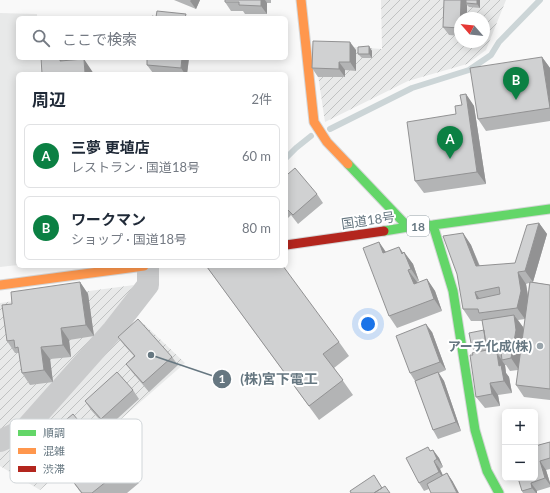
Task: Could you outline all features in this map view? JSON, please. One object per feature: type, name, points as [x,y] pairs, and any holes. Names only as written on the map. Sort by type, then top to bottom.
[{"type":"main road","points":[[301,0],[314,122],[327,142],[408,227]]},
{"type":"main road","name":"国道18号","points":[[288,245],[408,227],[550,209]]},
{"type":"main road","points":[[433,224],[453,291],[475,430],[487,471],[499,493]]},
{"type":"main road","points":[[0,285],[129,268]]},
{"type":"street","points":[[34,419],[113,330],[148,284],[148,268]]},
{"type":"street","points":[[0,441],[10,436]]},
{"type":"shaded area","points":[[381,0],[506,0],[490,40],[490,12],[454,12],[454,48],[487,48],[467,64],[408,81],[325,122],[314,48],[353,47],[382,49]]},
{"type":"shaded area","points":[[0,13],[37,14],[37,16],[16,16],[16,60],[40,60],[41,72],[16,72],[16,265],[0,267]]},
{"type":"shaded area","points":[[134,285],[106,326],[31,412],[22,419],[10,419],[10,428],[0,435],[0,303]]},
{"type":"shaded area","points":[[130,322],[144,324],[185,363],[121,419],[29,419]]},
{"type":"shaded area","points":[[10,437],[10,472],[0,466],[0,447]]},
{"type":"shaded area","points":[[28,483],[48,483],[40,490]]},
{"type":"building","points":[[225,0],[261,0],[261,6],[239,5],[239,2],[225,2]]},
{"type":"building","points":[[444,0],[461,0],[461,12],[454,12],[454,28],[443,27]]},
{"type":"building","points":[[466,0],[477,0],[477,4],[466,3]]},
{"type":"building","points":[[157,11],[186,14],[186,16],[156,16]]},
{"type":"building","points":[[313,41],[350,42],[350,62],[339,62],[339,69],[312,68]]},
{"type":"building","points":[[369,46],[369,54],[358,54],[358,47]]},
{"type":"building","points":[[542,57],[550,108],[478,119],[470,68]]},
{"type":"building","points":[[41,60],[84,60],[85,72],[42,72]]},
{"type":"building","points":[[147,60],[182,60],[181,68],[147,65]]},
{"type":"building","points":[[466,94],[477,172],[415,181],[407,122],[456,114],[455,106],[462,105],[460,95]]},
{"type":"building","points":[[295,168],[317,194],[293,215],[288,210],[288,174]]},
{"type":"building","points":[[539,223],[525,271],[518,272],[521,291],[517,308],[479,313],[478,309],[463,309],[457,274],[443,236],[463,233],[476,266],[515,263],[527,225]],"holes":[[[499,287],[500,294],[477,299],[475,292]]]},
{"type":"building","points":[[379,242],[383,253],[399,247],[402,254],[404,252],[411,269],[408,270],[414,284],[427,279],[434,299],[389,316],[363,248]]},
{"type":"building","points":[[208,268],[284,268],[339,342],[323,354],[343,380],[309,406]]},
{"type":"building","points":[[80,282],[86,325],[61,328],[63,345],[41,347],[44,370],[22,373],[18,347],[15,348],[14,340],[7,341],[2,305],[12,304],[11,292]]},
{"type":"building","name":"アーチ化成(株)","points":[[530,282],[550,285],[550,389],[516,385]]},
{"type":"building","points":[[514,315],[516,330],[511,358],[502,360],[501,352],[497,353],[499,366],[501,365],[504,381],[490,383],[492,394],[476,397],[470,355],[473,355],[472,353],[487,350],[482,320]]},
{"type":"building","points":[[138,319],[172,357],[143,383],[126,364],[135,356],[118,337]]},
{"type":"building","points":[[426,324],[440,362],[410,373],[396,336]]},
{"type":"building","points":[[484,330],[486,345],[472,348],[469,333]]},
{"type":"building","points":[[117,372],[133,390],[101,419],[85,401]]},
{"type":"building","points":[[438,372],[456,422],[433,430],[415,381]]},
{"type":"building","points":[[73,414],[77,419],[67,419]]},
{"type":"building","points":[[550,442],[550,458],[540,461],[545,478],[538,480],[538,445]]},
{"type":"building","points":[[428,447],[430,451],[433,450],[437,459],[434,461],[439,472],[419,483],[406,458]]},
{"type":"building","points":[[447,473],[457,493],[431,493],[427,484]]},
{"type":"building","points":[[374,475],[382,488],[374,493],[351,493],[350,491]]},
{"type":"building","points":[[519,481],[537,481],[531,483],[532,488],[522,491]]},
{"type":"building","points":[[74,483],[104,483],[92,493],[82,493]]},
{"type":"building","points":[[385,486],[390,493],[374,493]]},
{"type":"waterway","points":[[330,129],[412,88],[469,70],[491,55],[499,42],[540,0]]},
{"type":"waterway","points":[[288,156],[311,136]]},
{"type":"traffic: fast","points":[[348,164],[408,227]]},
{"type":"traffic: fast","points":[[384,231],[550,209]]},
{"type":"traffic: fast","points":[[433,225],[453,291],[475,430],[487,471],[499,493]]},
{"type":"traffic: slow","points":[[301,0],[314,122],[327,142],[348,164]]},
{"type":"traffic: slow","points":[[0,285],[129,268]]},
{"type":"traffic: jam","points":[[288,245],[384,231]]},
{"type":"place","name":"ワークマン","points":[[516,100]]},
{"type":"place","name":"三夢 更埴店","points":[[450,159]]},
{"type":"place","name":"アーチ化成(株)","points":[[540,346]]},
{"type":"place","name":"(株)宮下電工","points":[[151,355]]}]
